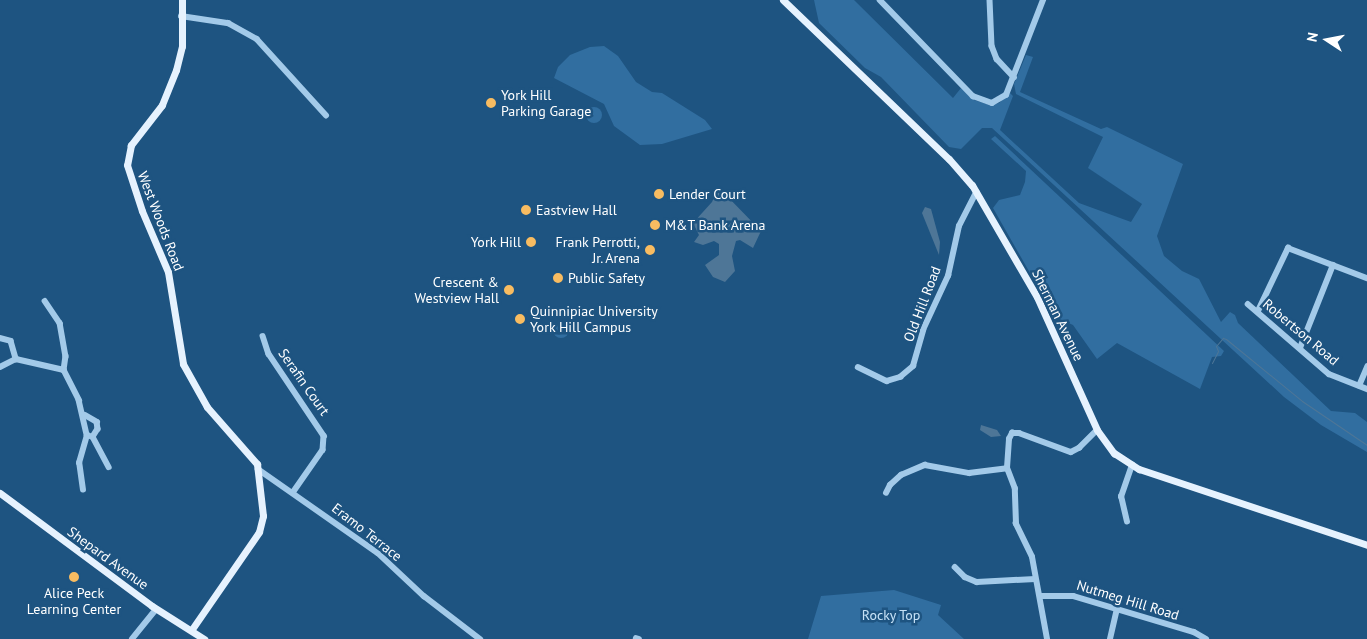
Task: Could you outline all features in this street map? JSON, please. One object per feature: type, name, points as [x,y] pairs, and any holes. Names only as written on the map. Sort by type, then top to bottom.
[{"type":"main road","name":"West Woods Road","points":[[182,0],[182,51],[169,90],[131,145],[127,165],[142,211],[168,272],[183,364],[207,407],[246,450],[258,469],[263,515],[261,529],[192,629]]},
{"type":"main road","name":"Sherman Avenue","points":[[783,0],[949,159],[976,192],[1037,297],[1097,430],[1109,447],[1132,466],[1367,545]]},
{"type":"main road","name":"Shepard Avenue","points":[[0,493],[156,609],[192,629],[204,639]]},
{"type":"street","points":[[880,0],[973,96],[984,102],[1002,100],[1014,77],[1043,0]]},
{"type":"street","points":[[990,0],[992,46],[997,59],[1014,77]]},
{"type":"street","points":[[181,16],[231,24],[257,39],[326,114]]},
{"type":"street","name":"Old Hill Road","points":[[858,367],[887,381],[900,376],[913,366],[923,330],[948,276],[957,231],[976,192]]},
{"type":"street","points":[[1258,311],[1288,248],[1367,278]]},
{"type":"street","points":[[1300,348],[1333,265]]},
{"type":"street","points":[[45,301],[60,323],[66,356],[64,370],[85,415],[90,436],[109,467]]},
{"type":"street","name":"Robertson Road","points":[[1248,304],[1329,374],[1367,390]]},
{"type":"street","name":"Serafin Court","points":[[263,336],[269,354],[324,436],[321,454],[293,493]]},
{"type":"street","points":[[0,338],[12,341],[16,360]]},
{"type":"street","points":[[0,367],[16,360],[64,370]]},
{"type":"street","points":[[1359,386],[1367,367]]},
{"type":"street","points":[[83,490],[78,463],[90,436],[98,429],[97,422],[85,415]]},
{"type":"street","points":[[1047,639],[1032,557],[1016,524],[1016,489],[1006,468],[1008,443],[1012,433],[1023,434],[1068,452],[1079,448],[1097,430]]},
{"type":"street","points":[[886,493],[890,485],[900,475],[925,466],[969,473],[1006,468]]},
{"type":"street","points":[[1127,522],[1121,497],[1132,466]]},
{"type":"street","name":"Eramo Terrace","points":[[258,469],[378,553],[420,593],[480,639]]},
{"type":"street","points":[[955,568],[965,577],[977,582],[1035,579]]},
{"type":"street","name":"Nutmeg Hill Road","points":[[1040,596],[1066,594],[1194,632],[1206,639]]},
{"type":"street","points":[[132,639],[156,609]]},
{"type":"street","points":[[1110,639],[1117,609]]},
{"type":"green space","points":[[814,0],[854,0],[953,98],[961,88],[974,100],[990,105],[999,103],[1010,93],[1013,96],[1000,130],[1079,203],[1131,222],[1142,204],[1088,168],[1103,137],[1016,94],[1014,84],[1026,55],[1033,57],[1020,92],[1101,129],[1107,127],[1183,164],[1157,236],[1164,256],[1182,271],[1199,279],[1221,322],[1230,312],[1235,315],[1238,323],[1331,411],[1355,413],[1367,422],[1367,452],[1321,425],[1284,397],[992,128],[982,128],[961,149],[949,147],[881,77],[865,68],[819,23]]},
{"type":"green space","points":[[604,46],[618,56],[636,82],[652,92],[662,93],[705,120],[712,129],[662,144],[640,145],[614,126],[604,104],[554,78],[558,67],[570,55],[590,47]]},
{"type":"green space","points":[[591,107],[597,107],[602,112],[600,121],[591,123],[586,118],[586,112]]},
{"type":"green space","points":[[995,136],[1224,351],[1221,356],[1212,357],[1200,389],[1117,343],[1097,359],[1073,325],[1055,317],[993,208],[999,200],[1020,195],[1025,182],[1026,171],[991,139]]},
{"type":"green space","points":[[561,322],[567,324],[569,330],[567,336],[561,338],[555,336],[553,330],[555,324]]},
{"type":"green space","name":"Rocky Top","points":[[894,590],[941,605],[938,615],[964,639],[808,639],[821,596]]},
{"type":"shaded area","points":[[716,193],[724,193],[761,231],[753,248],[740,240],[736,241],[732,256],[735,271],[725,282],[713,277],[705,265],[719,255],[719,244],[714,241],[703,245],[694,242],[699,235],[693,223],[712,202]]},
{"type":"shaded area","points":[[925,207],[931,209],[940,242],[939,255],[922,213]]},
{"type":"shaded area","points":[[981,425],[997,430],[1001,436],[991,437],[980,430]]},
{"type":"waterway","points":[[1212,363],[1218,351],[1216,346],[1223,338],[1226,339],[1302,401],[1367,445]]},
{"type":"place","name":"York Hill Parking Garage","points":[[491,103]]},
{"type":"place","name":"Lender Court","points":[[659,194]]},
{"type":"place","name":"Eastview Hall","points":[[526,210]]},
{"type":"place","name":"M&T Bank Arena","points":[[655,225]]},
{"type":"place","name":"York Hill","points":[[531,242]]},
{"type":"place","name":"Frank Perrotti, Jr. Arena","points":[[650,250]]},
{"type":"place","name":"Public Safety","points":[[558,278]]},
{"type":"place","name":"Crescent & Westview Hall","points":[[509,290]]},
{"type":"place","name":"Quinnipiac University York Hill Campus","points":[[520,319]]},
{"type":"place","name":"Alice Peck Learning Center","points":[[74,577]]}]
